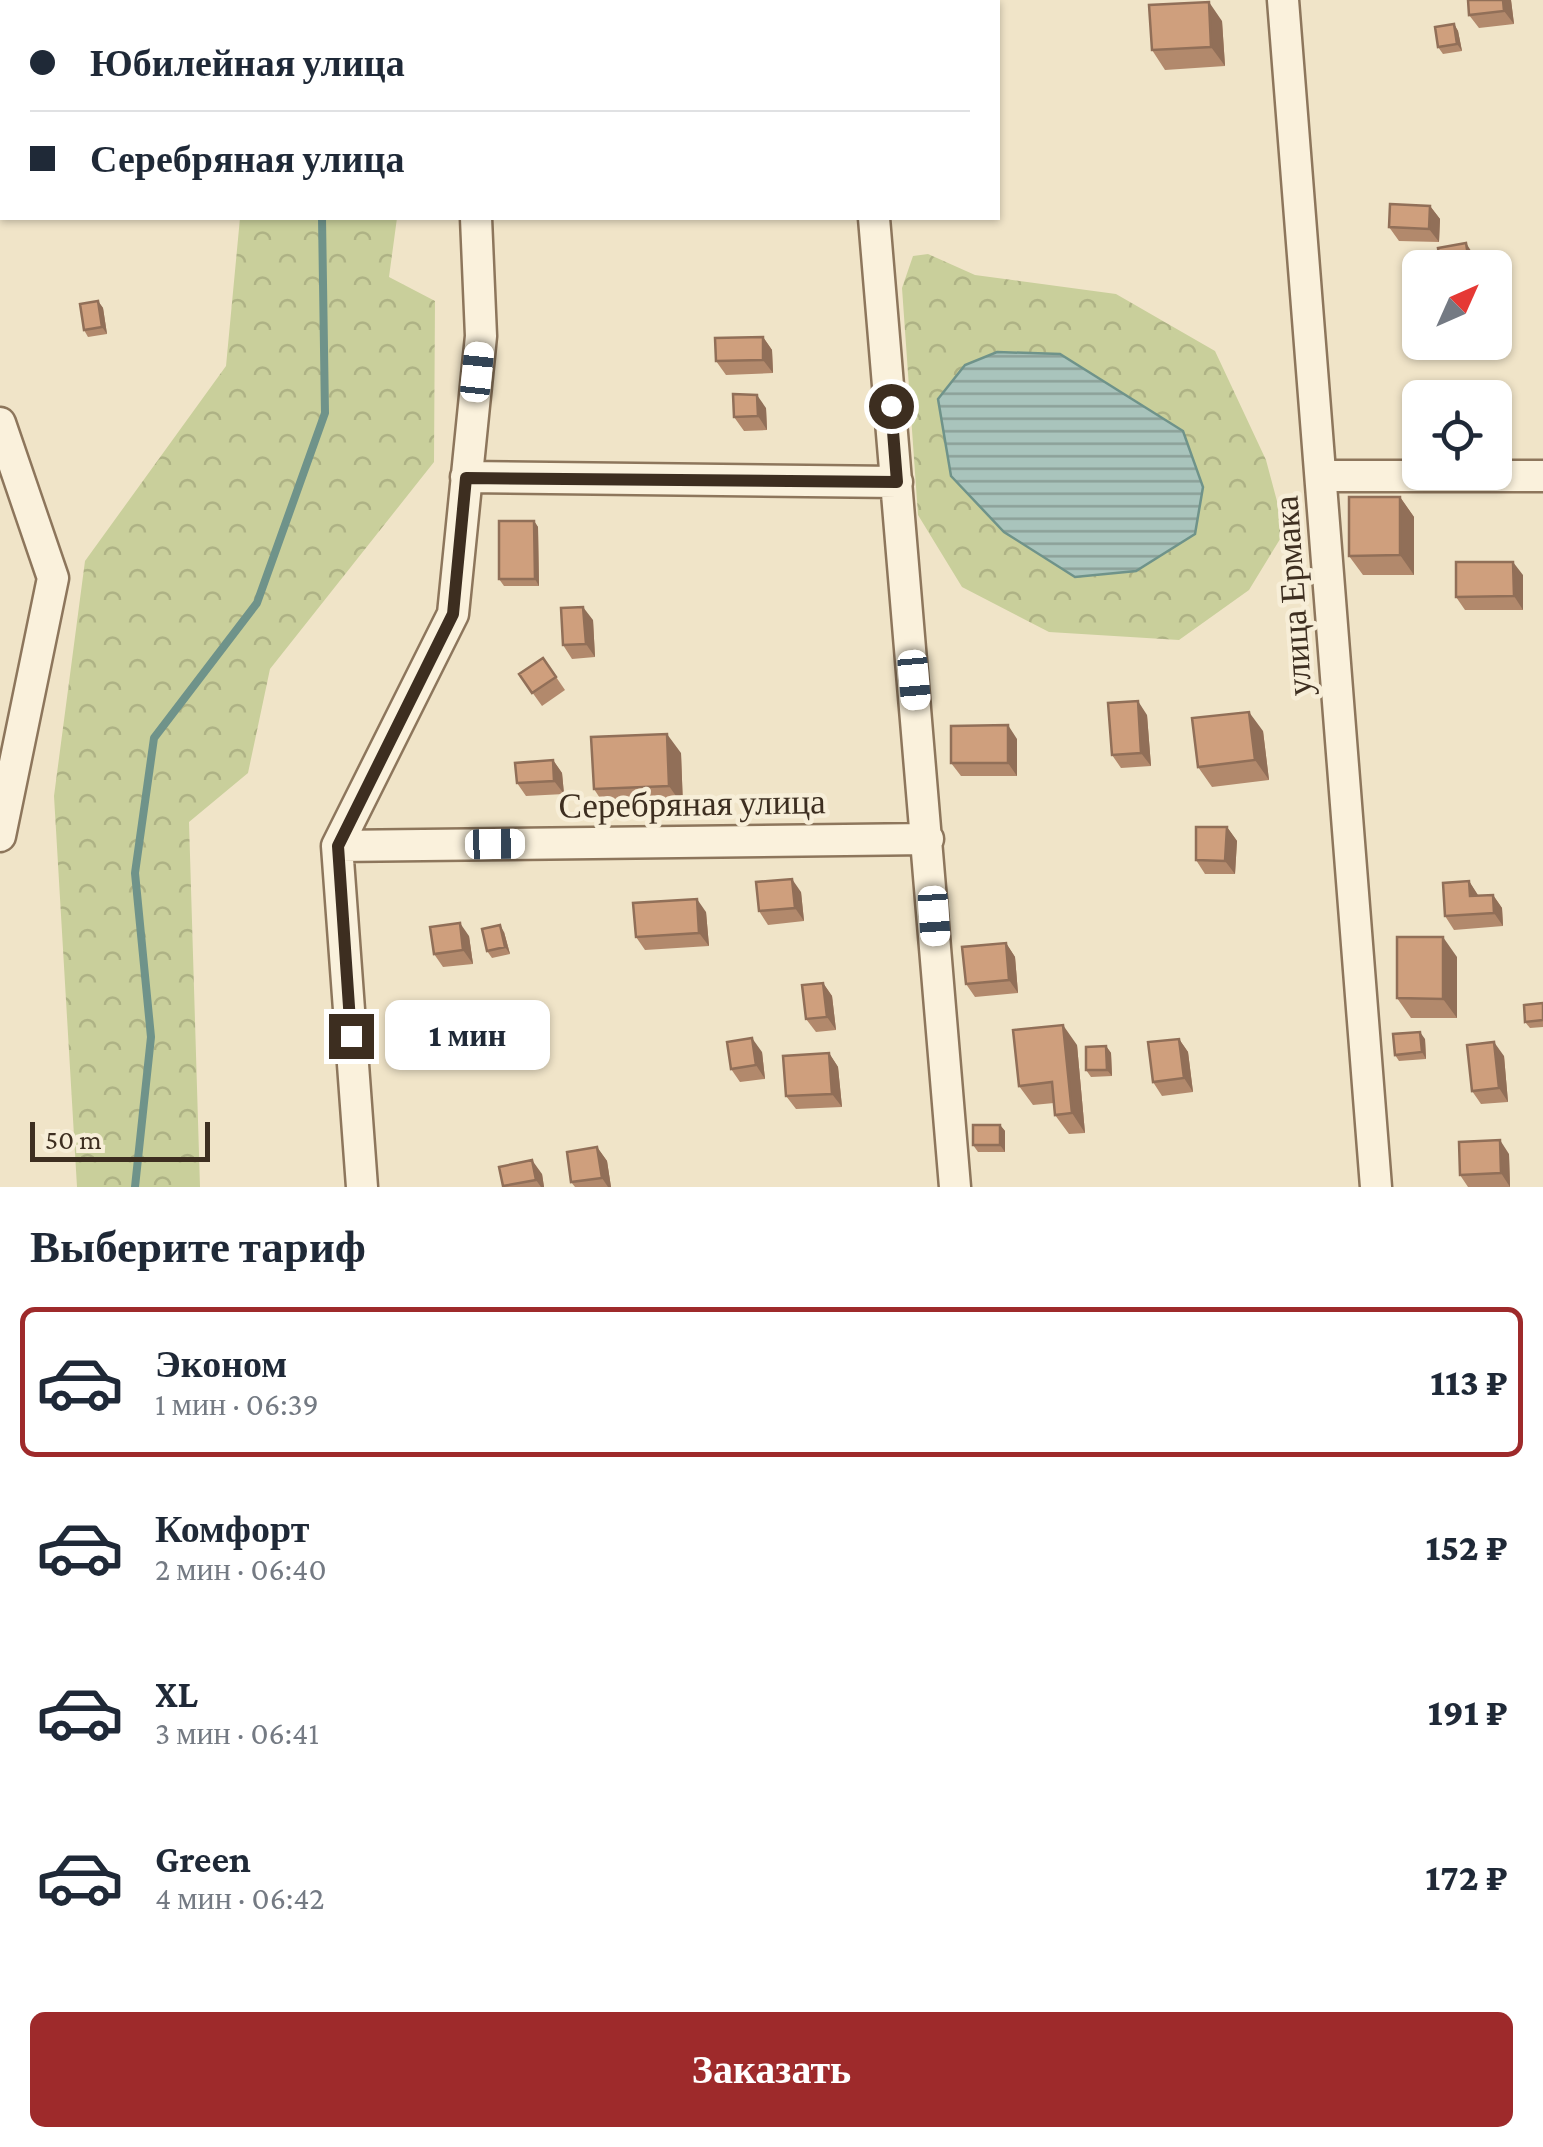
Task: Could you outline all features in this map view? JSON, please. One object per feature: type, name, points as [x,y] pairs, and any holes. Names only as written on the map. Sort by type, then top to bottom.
[{"type":"street","name":"улица Ермака","points":[[1282,0],[1376,1187]]},
{"type":"street","points":[[362,1187],[338,846],[453,614],[480,336],[476,220]]},
{"type":"street","points":[[874,220],[956,1187]]},
{"type":"street","points":[[0,423],[53,578],[0,836]]},
{"type":"street","points":[[1322,476],[1543,476]]},
{"type":"street","points":[[466,478],[897,482]]},
{"type":"street","name":"Серебряная улица","points":[[338,846],[928,839]]},
{"type":"green space","points":[[240,220],[397,220],[389,277],[435,301],[434,462],[270,669],[248,773],[189,822],[200,1187],[77,1187],[54,796],[85,561],[226,366]]},
{"type":"green space","points":[[928,254],[975,275],[1116,294],[1215,351],[1266,460],[1285,531],[1249,590],[1179,640],[1049,632],[962,587],[918,515],[902,288],[913,256]],"holes":[[[1060,354],[1182,431],[1203,487]]]},
{"type":"water","points":[[997,352],[1060,354],[1183,431],[1203,487],[1195,534],[1136,571],[1075,577],[1004,532],[951,476],[938,399],[965,365]]},
{"type":"building","points":[[1468,0],[1503,0],[1504,11],[1469,15]]},
{"type":"building","points":[[1209,2],[1211,47],[1152,50],[1149,5]]},
{"type":"building","points":[[1454,24],[1457,44],[1438,47],[1435,27]]},
{"type":"building","points":[[1390,204],[1430,206],[1429,229],[1389,227]]},
{"type":"building","points":[[1466,243],[1467,250],[1438,250]]},
{"type":"building","points":[[98,301],[102,327],[84,330],[80,304]]},
{"type":"building","points":[[763,337],[763,360],[716,361],[715,338]]},
{"type":"building","points":[[733,394],[757,395],[758,416],[734,417]]},
{"type":"building","points":[[1349,497],[1400,497],[1400,555],[1349,556]]},
{"type":"building","points":[[499,521],[534,521],[535,579],[499,579]]},
{"type":"building","points":[[1456,562],[1513,562],[1514,596],[1456,597]]},
{"type":"building","points":[[583,607],[586,644],[563,645],[561,608]]},
{"type":"building","points":[[543,658],[556,677],[532,693],[519,674]]},
{"type":"building","points":[[1138,701],[1141,753],[1112,755],[1108,703]]},
{"type":"building","points":[[1249,712],[1255,760],[1198,767],[1192,718]]},
{"type":"building","points":[[1008,725],[1008,763],[951,763],[951,726]]},
{"type":"building","points":[[667,734],[669,786],[594,789],[591,737]]},
{"type":"building","points":[[553,760],[554,781],[517,783],[515,763]]},
{"type":"building","points":[[1196,827],[1227,827],[1225,861],[1196,860]]},
{"type":"building","points":[[792,879],[795,908],[759,911],[756,882]]},
{"type":"building","points":[[1469,881],[1470,896],[1493,895],[1494,913],[1445,916],[1443,883]]},
{"type":"building","points":[[697,899],[699,933],[636,937],[633,903]]},
{"type":"building","points":[[460,923],[463,950],[434,954],[430,927]]},
{"type":"building","points":[[500,925],[505,947],[487,951],[482,929]]},
{"type":"building","points":[[1397,937],[1443,937],[1443,999],[1397,998]]},
{"type":"building","points":[[1006,943],[1009,980],[966,984],[962,947]]},
{"type":"building","points":[[823,983],[827,1017],[806,1019],[802,985]]},
{"type":"building","points":[[1543,1003],[1543,1020],[1525,1022],[1524,1005]]},
{"type":"building","points":[[1063,1025],[1072,1113],[1055,1115],[1052,1082],[1019,1086],[1013,1030]]},
{"type":"building","points":[[1420,1032],[1422,1052],[1395,1055],[1393,1034]]},
{"type":"building","points":[[752,1038],[756,1065],[731,1069],[727,1042]]},
{"type":"building","points":[[1179,1039],[1184,1078],[1153,1082],[1148,1042]]},
{"type":"building","points":[[1494,1042],[1499,1088],[1472,1091],[1467,1045]]},
{"type":"building","points":[[1106,1046],[1107,1070],[1086,1070],[1086,1047]]},
{"type":"building","points":[[829,1053],[832,1094],[786,1096],[783,1056]]},
{"type":"building","points":[[973,1125],[1000,1125],[1000,1145],[973,1145]]},
{"type":"building","points":[[1500,1140],[1501,1173],[1460,1175],[1459,1142]]},
{"type":"building","points":[[597,1147],[602,1178],[571,1182],[567,1152]]},
{"type":"building","points":[[532,1160],[536,1180],[503,1186],[499,1167]]},
{"type":"waterway","points":[[135,1187],[151,1037],[135,873],[154,738],[257,603],[325,413],[322,220]]},
{"type":"route","points":[[351,1036],[338,846],[453,614],[466,478],[897,482],[891,406]]}]
